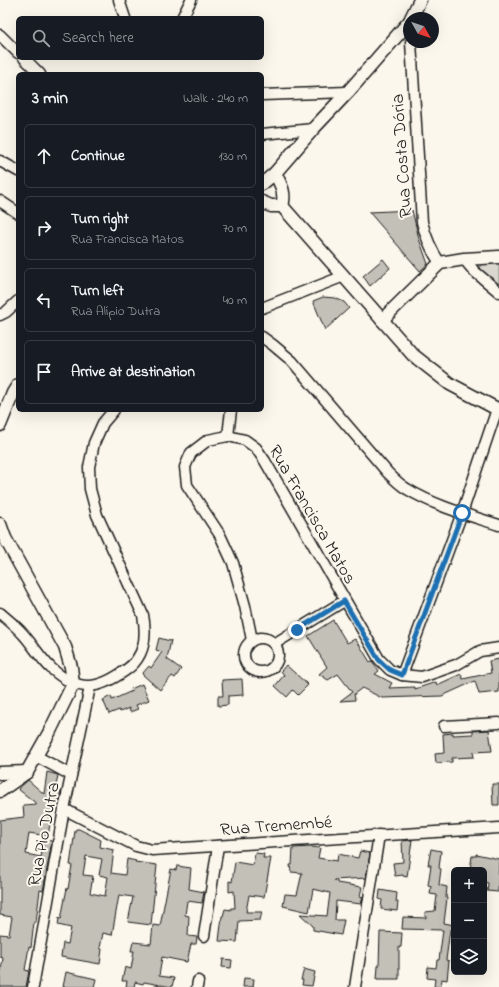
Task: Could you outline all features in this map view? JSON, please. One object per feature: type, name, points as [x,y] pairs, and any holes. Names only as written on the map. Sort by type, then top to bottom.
[{"type":"street","points":[[119,0],[124,16]]},
{"type":"street","points":[[183,16],[190,0]]},
{"type":"street","points":[[414,12],[420,0]]},
{"type":"street","points":[[264,182],[275,173],[403,29]]},
{"type":"street","points":[[0,35],[16,51]]},
{"type":"street","name":"Rua Costa Dória","points":[[411,48],[422,222],[431,249],[440,263]]},
{"type":"street","points":[[26,60],[38,72]]},
{"type":"street","points":[[264,95],[348,92]]},
{"type":"street","points":[[264,134],[313,129]]},
{"type":"street","points":[[0,161],[16,170]]},
{"type":"street","points":[[275,173],[284,192],[282,206]]},
{"type":"street","points":[[0,201],[16,212]]},
{"type":"street","points":[[264,203],[271,206],[282,206],[413,355],[450,384],[498,410],[462,513],[402,675]]},
{"type":"street","points":[[382,320],[440,263],[464,259],[499,257]]},
{"type":"street","points":[[464,259],[474,271],[499,292]]},
{"type":"street","points":[[264,307],[344,276]]},
{"type":"street","points":[[0,315],[6,312],[16,303]]},
{"type":"street","points":[[264,338],[292,361],[388,473],[406,488],[422,497],[462,513],[499,525]]},
{"type":"street","points":[[0,425],[16,388]]},
{"type":"street","points":[[0,613],[22,633],[52,669],[73,684],[90,687],[114,679],[132,666],[144,647],[146,629],[143,615],[97,515],[90,489],[89,467],[94,443],[103,424],[112,412]]},
{"type":"street","points":[[228,436],[231,412]]},
{"type":"street","name":"Rua Francisca Matos","points":[[252,640],[245,606],[233,563],[220,535],[187,485],[185,467],[191,454],[208,440],[228,436],[244,440],[256,448],[379,660],[390,670],[402,675],[422,677],[456,665],[480,651],[499,648]]},
{"type":"street","points":[[0,524],[5,538],[66,647],[73,684],[49,733],[27,772],[0,791]]},
{"type":"street","points":[[274,644],[344,601]]},
{"type":"street","points":[[256,638],[266,639],[274,644],[278,653],[276,663],[269,670],[260,672],[247,666],[244,657],[245,647],[252,640],[256,638]]},
{"type":"street","name":"Rua Pio Dutra","points":[[33,987],[64,809],[90,687]]},
{"type":"street","points":[[444,726],[499,723]]},
{"type":"street","points":[[36,756],[71,775]]},
{"type":"street","points":[[0,773],[27,772]]},
{"type":"street","name":"Rua Tremembé","points":[[64,809],[136,846],[152,850],[499,828]]},
{"type":"street","points":[[355,987],[379,835]]},
{"type":"street","points":[[204,936],[218,846]]},
{"type":"shaded area","points":[[499,260],[499,285],[481,273],[480,266],[482,263]]},
{"type":"building","points":[[412,210],[419,239],[428,264],[420,271],[369,212]]},
{"type":"building","points":[[383,259],[390,268],[370,286],[363,276]]},
{"type":"building","points":[[323,297],[335,298],[344,302],[349,308],[325,330],[313,301]]},
{"type":"building","points":[[333,620],[347,643],[355,639],[359,644],[370,662],[372,661],[379,671],[375,674],[392,683],[389,688],[415,687],[415,689],[436,682],[437,685],[461,674],[463,679],[491,673],[489,661],[499,659],[499,692],[479,694],[475,681],[442,696],[382,698],[362,688],[354,694],[355,700],[340,701],[352,692],[338,674],[328,680],[319,674],[327,667],[308,636]]},
{"type":"building","points":[[159,638],[171,640],[167,659],[181,669],[175,678],[172,676],[160,690],[142,674],[149,666],[151,668],[162,652],[156,650]]},
{"type":"building","points":[[286,665],[308,685],[298,695],[293,690],[287,697],[275,686],[284,675],[281,671]]},
{"type":"building","points":[[242,679],[243,695],[228,696],[228,705],[218,706],[218,696],[223,696],[222,680]]},
{"type":"building","points":[[142,684],[149,700],[136,705],[138,709],[130,712],[129,708],[120,712],[119,710],[109,714],[103,700],[111,696],[112,700],[132,691],[131,689]]},
{"type":"building","points":[[489,730],[492,751],[473,752],[474,757],[452,758],[452,762],[436,763],[435,754],[444,753],[443,734],[473,734],[473,731]]},
{"type":"building","points":[[47,772],[58,775],[55,791],[61,791],[59,801],[54,800],[48,836],[29,833],[26,854],[41,857],[44,840],[52,841],[43,891],[40,890],[31,948],[29,947],[25,970],[29,971],[26,987],[0,987],[3,958],[0,957],[0,934],[9,935],[12,917],[0,915],[0,820],[24,817],[23,805],[37,804],[18,789],[28,780],[44,794]]},
{"type":"building","points":[[492,784],[499,784],[499,805],[493,805]]},
{"type":"building","points":[[76,829],[79,829],[101,840],[100,847],[114,850],[111,873],[125,875],[127,859],[136,861],[135,862],[157,865],[151,925],[128,922],[133,897],[119,895],[112,935],[103,933],[100,948],[102,949],[100,964],[61,957],[63,943],[68,944],[71,928],[58,925],[59,918],[61,919],[67,888],[68,889]],"holes":[[[86,856],[102,859],[99,875],[108,877],[105,896],[90,893],[93,876],[83,875]]]},
{"type":"building","points":[[412,840],[407,877],[403,875],[395,876],[393,863],[403,862],[402,841]]},
{"type":"building","points":[[293,848],[320,848],[318,858],[337,861],[338,854],[358,858],[360,851],[370,853],[366,878],[334,880],[337,881],[337,883],[362,887],[360,896],[363,897],[361,904],[336,901],[335,920],[344,920],[341,935],[313,930],[313,926],[300,914],[327,916],[330,893],[313,889],[309,912],[283,906],[285,894],[297,895],[302,873],[291,872],[290,865],[292,865]]},
{"type":"building","points":[[431,849],[441,851],[439,885],[447,887],[444,923],[451,924],[451,930],[446,960],[449,961],[447,980],[442,979],[441,987],[434,987],[435,979],[427,978],[428,967],[436,968],[437,960],[439,960],[443,930],[402,929],[403,917],[426,918],[425,912],[435,911],[437,895],[430,894],[431,886],[428,885],[431,865],[428,865]]},
{"type":"building","points":[[255,853],[264,854],[263,858],[271,858],[264,897],[249,895],[246,912],[262,912],[260,920],[239,921],[237,942],[219,941],[222,916],[225,909],[231,910],[231,908],[235,908],[234,891],[229,892],[229,881],[232,882],[235,862],[253,865]]},
{"type":"building","points":[[476,854],[499,859],[498,892],[487,891],[487,867],[470,867],[472,856],[476,856]]},
{"type":"building","points":[[177,866],[191,868],[189,889],[204,892],[202,903],[187,901],[185,915],[189,916],[188,936],[197,937],[196,944],[191,944],[187,962],[162,957],[159,976],[174,978],[172,987],[144,982],[143,984],[135,982],[134,987],[126,987],[127,981],[122,981],[125,967],[131,969],[134,951],[131,951],[133,942],[151,944],[153,925],[160,926],[171,869],[176,870]]},
{"type":"building","points":[[380,890],[397,893],[397,911],[381,909],[382,900],[379,899]]},
{"type":"building","points":[[380,932],[402,933],[401,947],[399,947],[399,979],[377,979]]},
{"type":"building","points":[[223,959],[232,960],[231,968],[222,967]]},
{"type":"building","points":[[304,969],[315,972],[312,986],[302,985],[303,980],[301,980]]},
{"type":"building","points":[[66,972],[96,979],[94,987],[63,987]]},
{"type":"building","points":[[244,978],[254,979],[253,987],[243,987]]},
{"type":"route","points":[[297,630],[344,601],[379,660],[390,670],[402,675],[462,513]]}]
